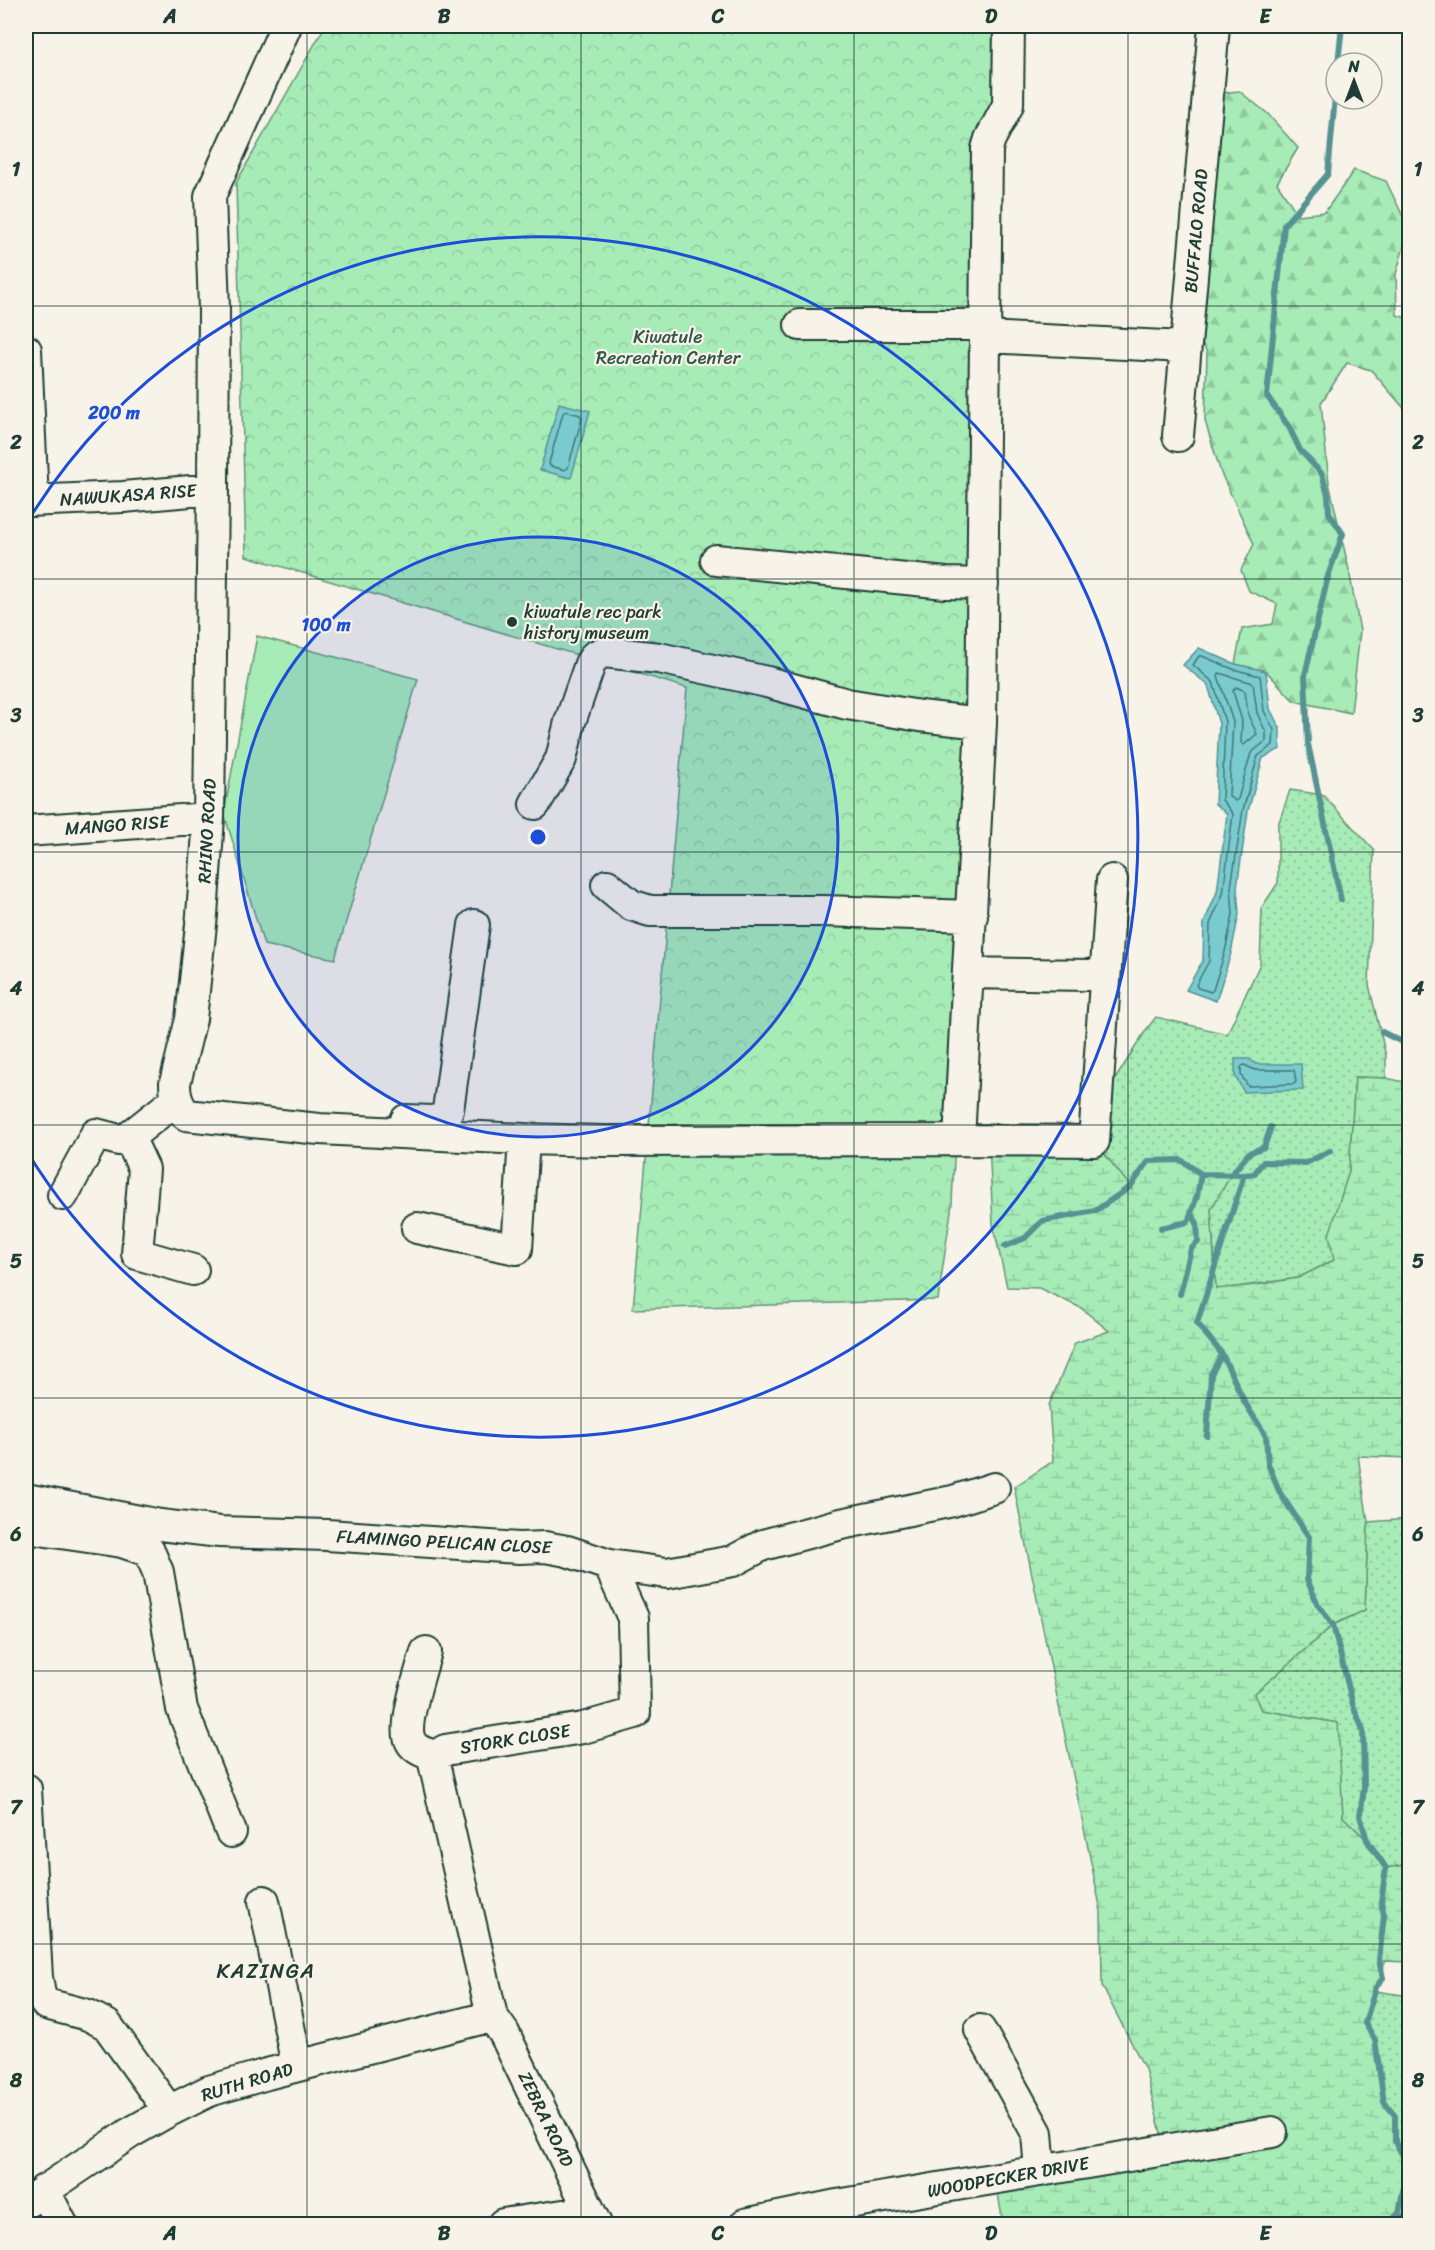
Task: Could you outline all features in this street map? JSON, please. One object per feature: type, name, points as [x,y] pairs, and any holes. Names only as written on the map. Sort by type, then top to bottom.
[{"type":"street","points":[[213,489],[214,309],[210,196],[286,26]]},
{"type":"street","points":[[959,1140],[981,723],[987,149],[1008,105],[1009,26]]},
{"type":"street","name":"BUFFALO ROAD","points":[[1178,436],[1214,26]]},
{"type":"street","points":[[800,326],[986,331],[1185,347]]},
{"type":"street","points":[[26,350],[29,501]]},
{"type":"street","name":"NAWUKASA RISE","points":[[29,501],[123,497],[213,489],[214,542]]},
{"type":"street","name":"RHINO ROAD","points":[[181,1107],[175,1083],[192,1008],[209,818],[214,542]]},
{"type":"street","points":[[716,560],[946,583],[983,584]]},
{"type":"street","points":[[535,804],[561,759],[570,722],[590,664],[596,656],[604,652],[658,658],[767,682],[848,704],[981,723]]},
{"type":"street","name":"MANGO RISE","points":[[26,831],[209,818]]},
{"type":"street","points":[[63,1195],[96,1134],[118,1140],[129,1137],[181,1107],[319,1130],[524,1139],[1094,1142],[1112,880]]},
{"type":"street","points":[[607,885],[631,905],[650,911],[824,911],[972,916]]},
{"type":"street","points":[[319,1130],[328,1118],[336,1117],[433,1120],[444,1118],[449,1099],[474,925]]},
{"type":"street","points":[[969,973],[1089,975]]},
{"type":"street","points":[[129,1137],[144,1169],[137,1254],[193,1270]]},
{"type":"street","points":[[417,1228],[517,1249],[524,1139]]},
{"type":"street","name":"FLAMINGO PELICAN CLOSE","points":[[26,1499],[160,1525],[220,1532],[327,1535],[519,1548],[545,1547],[567,1551],[609,1565],[667,1573],[733,1561],[763,1545],[841,1524],[953,1501],[994,1488]]},
{"type":"street","points":[[26,1528],[122,1542],[148,1551],[158,1572],[182,1709],[231,1832]]},
{"type":"street","name":"STORK CLOSE","points":[[492,2016],[435,1776],[434,1763],[437,1756],[445,1750],[583,1728],[635,1713],[633,1618],[609,1565]]},
{"type":"street","points":[[633,1618],[667,1573]]},
{"type":"street","points":[[426,1652],[408,1726],[410,1742],[424,1754],[437,1756]]},
{"type":"street","points":[[26,1789],[30,1952],[40,1995],[46,2004],[88,2015],[108,2025],[169,2111]]},
{"type":"street","points":[[264,1901],[297,2066]]},
{"type":"street","name":"RUTH ROAD","points":[[35,2197],[130,2133],[209,2091],[492,2016]]},
{"type":"street","name":"ZEBRA ROAD","points":[[492,2016],[504,2033],[593,2218]]},
{"type":"street","points":[[980,2030],[1037,2133],[1040,2171]]},
{"type":"street","name":"WOODPECKER DRIVE","points":[[746,2224],[837,2205],[1272,2132]]},
{"type":"street","points":[[35,2197],[62,2224]]},
{"type":"street","points":[[503,2224],[593,2218]]},
{"type":"green space","name":"Kiwatule Recreation Center","points":[[325,26],[1005,26],[952,1204],[938,1300],[633,1309],[687,688],[246,556],[236,183]]},
{"type":"green space","points":[[1239,91],[1267,113],[1298,148],[1277,183],[1298,215],[1325,212],[1354,170],[1386,181],[1409,229],[1396,274],[1397,315],[1409,319],[1409,414],[1371,370],[1347,363],[1321,403],[1329,483],[1360,631],[1351,713],[1294,701],[1266,671],[1235,664],[1242,629],[1273,624],[1277,604],[1249,591],[1241,570],[1254,544],[1221,473],[1205,421],[1207,352],[1197,335],[1214,94]]},
{"type":"green space","points":[[257,636],[418,679],[335,959],[264,945],[224,813]]},
{"type":"green space","points":[[1290,790],[1323,795],[1374,850],[1369,985],[1386,1056],[1386,1078],[1355,1077],[1349,1171],[1330,1235],[1334,1260],[1298,1278],[1216,1290],[1211,1209],[1201,1174],[1176,1160],[1130,1187],[1099,1147],[1109,1089],[1156,1017],[1227,1034],[1260,964],[1262,907],[1278,883],[1278,825]]},
{"type":"green space","points":[[1355,1077],[1386,1078],[1409,1083],[1409,1458],[1358,1456],[1368,1522],[1365,1610],[1333,1625],[1254,1694],[1261,1710],[1338,1723],[1343,1817],[1367,1840],[1386,1868],[1404,1865],[1409,1820],[1409,1962],[1384,1961],[1383,1978],[1375,1991],[1365,2023],[1375,2040],[1384,2102],[1395,2115],[1395,2142],[1408,2164],[1399,2213],[1406,2221],[1409,2221],[1409,2224],[1003,2224],[995,2174],[1163,2141],[1145,2069],[1102,1986],[1101,1911],[1014,1487],[1053,1461],[1049,1405],[1075,1343],[1109,1331],[1081,1308],[1039,1288],[1007,1287],[993,1224],[989,1143],[1099,1147],[1130,1186],[1149,1161],[1176,1160],[1201,1174],[1231,1175],[1211,1209],[1216,1289],[1298,1278],[1334,1260],[1329,1235],[1349,1171]]},
{"type":"green space","points":[[1409,1519],[1401,1726],[1409,1820],[1404,1865],[1386,1868],[1367,1840],[1343,1817],[1337,1723],[1261,1710],[1254,1694],[1333,1625],[1365,1610],[1368,1522]]},
{"type":"green space","points":[[1375,1991],[1409,1996],[1409,2221],[1406,2221],[1399,2213],[1408,2164],[1395,2142],[1395,2115],[1384,2102],[1375,2040],[1365,2023]]},
{"type":"water","points":[[559,403],[590,411],[571,478],[540,470]]},
{"type":"water","points":[[1199,648],[1235,664],[1266,671],[1270,709],[1280,728],[1280,749],[1263,758],[1248,811],[1237,887],[1239,914],[1231,953],[1216,1001],[1186,990],[1203,960],[1204,923],[1217,892],[1227,814],[1215,804],[1219,724],[1208,685],[1183,665]]},
{"type":"water","points":[[1235,1059],[1249,1059],[1256,1064],[1301,1064],[1303,1090],[1244,1092],[1235,1076]]},
{"type":"waterway","points":[[1339,51],[1342,26]]},
{"type":"waterway","points":[[1334,111],[1328,174],[1284,225],[1267,396],[1289,427],[1300,450],[1322,474],[1328,495],[1329,513],[1343,534],[1328,576],[1305,675],[1308,744],[1341,900]]},
{"type":"waterway","points":[[1382,1032],[1410,1046]]},
{"type":"waterway","points":[[1231,1175],[1249,1153],[1264,1147],[1271,1127]]},
{"type":"waterway","points":[[1330,1151],[1306,1163],[1263,1162],[1254,1174],[1244,1175],[1197,1323],[1222,1354],[1245,1403],[1266,1436],[1268,1464],[1280,1493],[1309,1537],[1307,1579],[1318,1605],[1333,1625],[1353,1705],[1363,1730],[1364,1788],[1360,1816],[1367,1840],[1386,1868],[1381,1902],[1384,1915],[1379,1960],[1383,1978],[1376,1987],[1365,2023],[1375,2040],[1384,2102],[1395,2115],[1395,2142],[1408,2164],[1399,2213],[1406,2221],[1410,2221]]},
{"type":"waterway","points":[[1005,1246],[1025,1238],[1042,1221],[1095,1211],[1130,1187],[1149,1161],[1181,1160],[1201,1174]]},
{"type":"waterway","points":[[1161,1228],[1188,1222],[1197,1196],[1201,1174],[1244,1175]]},
{"type":"waterway","points":[[1180,1294],[1191,1249],[1198,1242],[1197,1223],[1191,1213]]},
{"type":"waterway","points":[[1207,1436],[1211,1374],[1222,1354]]},
{"type":"waterway","points":[[1388,2224],[1399,2213]]},
{"type":"place","name":"kiwatule rec park history museum","points":[[512,622]]},
{"type":"district","name":"KAZINGA","points":[[266,1971]]}]
